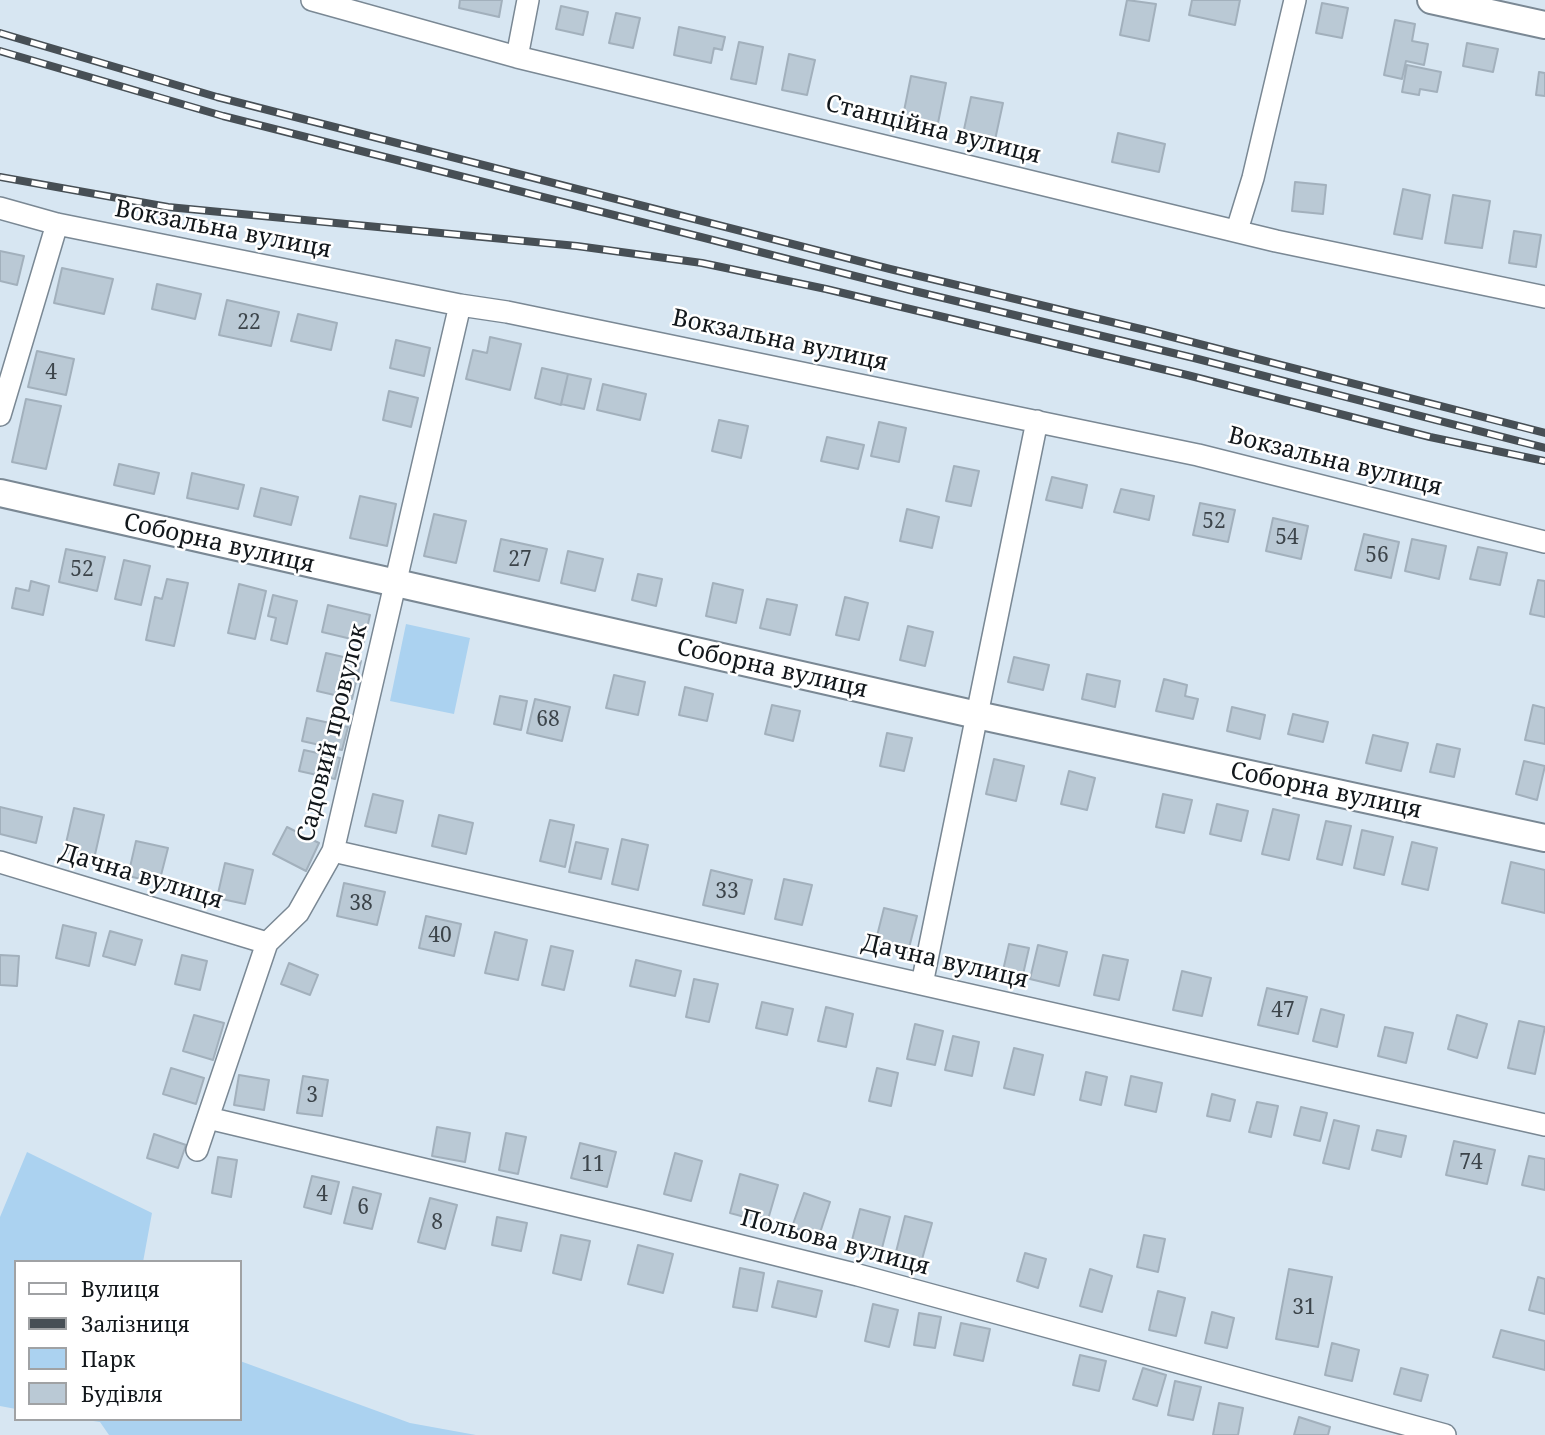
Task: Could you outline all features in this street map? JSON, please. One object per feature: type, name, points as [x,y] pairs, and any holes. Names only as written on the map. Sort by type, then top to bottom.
[{"type":"street","name":"Станційна вулиця","points":[[312,0],[517,57],[1276,241],[1545,297]]},
{"type":"street","points":[[517,57],[528,0]]},
{"type":"street","points":[[1237,230],[1253,178],[1295,0]]},
{"type":"street","points":[[1432,0],[1545,25]]},
{"type":"street","name":"Вокзальна вулиця","points":[[0,208],[57,224],[460,305],[507,312],[1198,455],[1545,542]]},
{"type":"street","points":[[0,415],[57,224]]},
{"type":"street","name":"Садовий провулок","points":[[197,1150],[267,943],[298,913],[333,851],[460,305]]},
{"type":"street","points":[[922,984],[1037,421]]},
{"type":"street","name":"Соборна вулиця","points":[[0,493],[977,715],[1545,838]]},
{"type":"street","name":"Дачна вулиця","points":[[333,851],[1545,1125]]},
{"type":"street","name":"Дачна вулиця","points":[[0,862],[267,943]]},
{"type":"street","name":"Польова вулиця","points":[[208,1118],[858,1275],[1445,1435]]},
{"type":"green space","points":[[406,624],[470,638],[454,714],[390,701]]},
{"type":"green space","points":[[27,1152],[152,1213],[143,1260],[14,1260],[14,1409],[0,1406],[0,1217]]},
{"type":"green space","points":[[242,1362],[410,1423],[476,1435],[109,1435],[100,1422],[93,1421],[242,1421]]},
{"type":"building","points":[[460,0],[502,0],[499,17],[459,8]]},
{"type":"building","points":[[1127,0],[1156,4],[1149,41],[1120,35]]},
{"type":"building","points":[[1192,0],[1240,0],[1235,25],[1189,15]]},
{"type":"building","points":[[1322,3],[1348,8],[1342,38],[1316,33]]},
{"type":"building","points":[[561,6],[588,12],[583,35],[556,29]]},
{"type":"building","points":[[616,13],[640,18],[633,48],[609,43]]},
{"type":"building","points":[[1395,20],[1415,24],[1412,41],[1428,44],[1424,65],[1406,61],[1402,79],[1384,75]]},
{"type":"building","points":[[679,27],[725,37],[722,50],[714,48],[711,63],[674,55]]},
{"type":"building","points":[[739,42],[763,47],[756,84],[731,79]]},
{"type":"building","points":[[1467,43],[1498,49],[1493,72],[1463,66]]},
{"type":"building","points":[[789,54],[815,60],[807,95],[782,90]]},
{"type":"building","points":[[1407,65],[1441,72],[1437,92],[1420,89],[1419,95],[1402,92]]},
{"type":"building","points":[[1539,72],[1545,73],[1545,96],[1536,95]]},
{"type":"building","points":[[911,76],[946,83],[937,128],[902,121]]},
{"type":"building","points":[[971,97],[1003,103],[995,140],[963,134]]},
{"type":"building","points":[[1118,133],[1165,144],[1159,172],[1112,162]]},
{"type":"building","points":[[1295,182],[1326,185],[1323,214],[1292,211]]},
{"type":"building","points":[[1403,189],[1430,195],[1422,239],[1394,234]]},
{"type":"building","points":[[1453,195],[1490,201],[1482,248],[1445,243]]},
{"type":"building","points":[[1514,231],[1541,235],[1536,267],[1509,263]]},
{"type":"building","points":[[0,251],[24,256],[17,285],[0,281]]},
{"type":"building","points":[[62,268],[113,279],[104,314],[54,303]]},
{"type":"building","points":[[157,284],[201,294],[195,319],[152,309]]},
{"type":"building","points":[[227,300],[279,312],[271,346],[219,335]]},
{"type":"building","points":[[298,314],[337,323],[331,350],[291,341]]},
{"type":"building","points":[[490,337],[521,344],[510,390],[466,379],[473,350],[487,353]]},
{"type":"building","points":[[396,340],[430,348],[424,376],[390,368]]},
{"type":"building","points":[[37,351],[74,359],[66,395],[28,387]]},
{"type":"building","points":[[542,368],[568,374],[561,405],[535,398]]},
{"type":"building","points":[[568,374],[591,379],[584,409],[561,404]]},
{"type":"building","points":[[603,384],[646,394],[640,420],[597,410]]},
{"type":"building","points":[[389,391],[418,398],[411,427],[383,420]]},
{"type":"building","points":[[26,399],[61,406],[46,469],[12,462]]},
{"type":"building","points":[[719,420],[748,426],[741,458],[712,451]]},
{"type":"building","points":[[879,422],[906,428],[899,462],[871,456]]},
{"type":"building","points":[[827,437],[864,445],[858,469],[821,461]]},
{"type":"building","points":[[119,464],[159,473],[154,494],[114,485]]},
{"type":"building","points":[[954,466],[979,471],[971,506],[946,501]]},
{"type":"building","points":[[192,473],[244,485],[238,509],[187,498]]},
{"type":"building","points":[[1052,477],[1087,485],[1082,508],[1046,500]]},
{"type":"building","points":[[261,488],[298,497],[291,525],[254,516]]},
{"type":"building","points":[[1121,489],[1154,496],[1149,520],[1114,512]]},
{"type":"building","points":[[360,496],[396,504],[387,546],[350,538]]},
{"type":"building","points":[[1200,503],[1235,510],[1228,542],[1193,535]]},
{"type":"building","points":[[907,509],[939,517],[932,548],[900,541]]},
{"type":"building","points":[[434,514],[466,521],[456,563],[424,556]]},
{"type":"building","points":[[1273,518],[1308,526],[1301,559],[1266,551]]},
{"type":"building","points":[[1364,534],[1399,542],[1391,578],[1355,570]]},
{"type":"building","points":[[501,539],[547,549],[539,581],[494,571]]},
{"type":"building","points":[[1412,539],[1446,546],[1439,579],[1405,571]]},
{"type":"building","points":[[1478,547],[1507,553],[1500,585],[1470,579]]},
{"type":"building","points":[[66,549],[105,557],[97,591],[59,582]]},
{"type":"building","points":[[568,551],[603,559],[595,591],[561,583]]},
{"type":"building","points":[[124,560],[150,566],[141,605],[115,599]]},
{"type":"building","points":[[638,574],[662,579],[656,606],[632,600]]},
{"type":"building","points":[[167,579],[188,583],[174,646],[146,640],[155,597],[162,599]]},
{"type":"building","points":[[1538,580],[1545,581],[1545,617],[1530,614]]},
{"type":"building","points":[[31,581],[49,586],[43,615],[12,608],[16,588],[29,591]]},
{"type":"building","points":[[713,583],[743,590],[736,623],[706,616]]},
{"type":"building","points":[[239,584],[266,591],[255,639],[228,633]]},
{"type":"building","points":[[273,595],[297,601],[287,644],[271,640],[276,618],[268,616]]},
{"type":"building","points":[[845,597],[868,603],[859,640],[836,635]]},
{"type":"building","points":[[767,599],[797,605],[790,635],[760,628]]},
{"type":"building","points":[[328,605],[370,615],[364,642],[322,632]]},
{"type":"building","points":[[908,626],[933,632],[925,666],[900,660]]},
{"type":"building","points":[[326,653],[361,661],[352,699],[317,691]]},
{"type":"building","points":[[1014,657],[1049,665],[1043,690],[1008,682]]},
{"type":"building","points":[[1087,674],[1120,681],[1115,707],[1082,699]]},
{"type":"building","points":[[614,675],[645,682],[638,715],[606,708]]},
{"type":"building","points":[[1164,679],[1187,685],[1185,696],[1198,699],[1193,719],[1156,711]]},
{"type":"building","points":[[685,687],[713,694],[707,721],[679,715]]},
{"type":"building","points":[[500,696],[527,701],[521,730],[494,724]]},
{"type":"building","points":[[535,699],[570,707],[562,741],[527,733]]},
{"type":"building","points":[[772,705],[800,711],[793,741],[765,734]]},
{"type":"building","points":[[1533,705],[1545,708],[1545,744],[1525,740]]},
{"type":"building","points":[[1232,707],[1265,715],[1260,739],[1227,731]]},
{"type":"building","points":[[1293,714],[1328,722],[1323,742],[1288,734]]},
{"type":"building","points":[[307,718],[348,727],[342,750],[302,741]]},
{"type":"building","points":[[887,733],[912,738],[904,771],[880,766]]},
{"type":"building","points":[[1373,735],[1408,743],[1401,771],[1366,763]]},
{"type":"building","points":[[1437,744],[1460,749],[1454,777],[1430,772]]},
{"type":"building","points":[[304,750],[340,758],[335,779],[299,771]]},
{"type":"building","points":[[994,759],[1024,766],[1016,801],[986,794]]},
{"type":"building","points":[[1524,761],[1545,766],[1537,800],[1516,794]]},
{"type":"building","points":[[1069,771],[1095,778],[1087,810],[1061,804]]},
{"type":"building","points":[[373,794],[403,801],[396,833],[365,826]]},
{"type":"building","points":[[1163,794],[1192,800],[1184,833],[1156,827]]},
{"type":"building","points":[[1217,804],[1248,811],[1241,841],[1210,834]]},
{"type":"building","points":[[0,807],[42,817],[36,843],[0,834]]},
{"type":"building","points":[[74,808],[104,815],[94,859],[64,852]]},
{"type":"building","points":[[1273,809],[1299,815],[1289,860],[1262,854]]},
{"type":"building","points":[[439,815],[473,823],[466,854],[432,846]]},
{"type":"building","points":[[550,820],[574,825],[565,867],[540,861]]},
{"type":"building","points":[[1326,821],[1351,826],[1342,865],[1317,859]]},
{"type":"building","points":[[287,827],[319,843],[306,871],[273,854]]},
{"type":"building","points":[[1362,830],[1393,837],[1384,875],[1354,868]]},
{"type":"building","points":[[622,839],[648,845],[638,890],[612,884]]},
{"type":"building","points":[[136,841],[168,848],[159,883],[128,876]]},
{"type":"building","points":[[576,842],[608,849],[601,879],[569,872]]},
{"type":"building","points":[[1412,842],[1437,848],[1428,890],[1402,884]]},
{"type":"building","points":[[1511,862],[1545,870],[1545,913],[1502,903]]},
{"type":"building","points":[[225,863],[253,870],[245,904],[217,898]]},
{"type":"building","points":[[711,870],[752,880],[744,914],[703,905]]},
{"type":"building","points":[[784,879],[812,885],[802,925],[775,919]]},
{"type":"building","points":[[344,883],[385,892],[377,925],[337,916]]},
{"type":"building","points":[[884,908],[917,916],[908,952],[875,944]]},
{"type":"building","points":[[426,916],[461,924],[454,956],[419,948]]},
{"type":"building","points":[[63,925],[96,933],[89,966],[56,958]]},
{"type":"building","points":[[110,931],[142,940],[135,965],[103,956]]},
{"type":"building","points":[[495,932],[527,940],[518,980],[485,973]]},
{"type":"building","points":[[1009,944],[1029,948],[1022,979],[1002,975]]},
{"type":"building","points":[[1038,945],[1067,952],[1059,986],[1030,979]]},
{"type":"building","points":[[551,946],[573,951],[564,990],[542,985]]},
{"type":"building","points":[[0,955],[19,956],[17,986],[0,985]]},
{"type":"building","points":[[182,955],[207,961],[200,990],[175,984]]},
{"type":"building","points":[[1103,955],[1128,960],[1119,1000],[1094,995]]},
{"type":"building","points":[[636,960],[681,971],[675,996],[630,986]]},
{"type":"building","points":[[289,963],[318,975],[310,995],[281,984]]},
{"type":"building","points":[[1182,971],[1211,978],[1202,1016],[1173,1010]]},
{"type":"building","points":[[694,979],[718,984],[709,1022],[686,1017]]},
{"type":"building","points":[[1267,988],[1307,997],[1298,1034],[1258,1025]]},
{"type":"building","points":[[762,1002],[793,1009],[787,1035],[756,1028]]},
{"type":"building","points":[[826,1007],[853,1014],[846,1047],[818,1041]]},
{"type":"building","points":[[1321,1009],[1344,1015],[1337,1047],[1313,1041]]},
{"type":"building","points":[[194,1015],[224,1023],[213,1060],[183,1051]]},
{"type":"building","points":[[1457,1015],[1487,1024],[1477,1058],[1448,1049]]},
{"type":"building","points":[[1519,1021],[1545,1027],[1535,1074],[1508,1068]]},
{"type":"building","points":[[915,1024],[943,1031],[935,1065],[907,1059]]},
{"type":"building","points":[[1385,1027],[1413,1033],[1406,1063],[1378,1056]]},
{"type":"building","points":[[953,1036],[979,1042],[972,1076],[945,1070]]},
{"type":"building","points":[[1014,1048],[1043,1055],[1034,1095],[1004,1088]]},
{"type":"building","points":[[171,1068],[204,1078],[196,1104],[163,1094]]},
{"type":"building","points":[[877,1068],[898,1073],[891,1106],[869,1101]]},
{"type":"building","points":[[1086,1072],[1107,1077],[1101,1105],[1080,1100]]},
{"type":"building","points":[[239,1075],[269,1080],[264,1110],[234,1105]]},
{"type":"building","points":[[303,1076],[328,1080],[322,1116],[297,1113]]},
{"type":"building","points":[[1131,1076],[1162,1083],[1156,1112],[1125,1105]]},
{"type":"building","points":[[1212,1094],[1235,1100],[1230,1121],[1207,1116]]},
{"type":"building","points":[[1257,1102],[1278,1106],[1271,1137],[1249,1132]]},
{"type":"building","points":[[1301,1107],[1327,1113],[1320,1141],[1294,1135]]},
{"type":"building","points":[[1334,1120],[1359,1126],[1349,1169],[1323,1163]]},
{"type":"building","points":[[437,1127],[470,1133],[465,1162],[432,1156]]},
{"type":"building","points":[[1377,1130],[1406,1136],[1401,1157],[1372,1150]]},
{"type":"building","points":[[506,1133],[526,1137],[518,1174],[499,1170]]},
{"type":"building","points":[[154,1134],[186,1145],[178,1168],[147,1158]]},
{"type":"building","points":[[1454,1141],[1495,1150],[1487,1184],[1446,1175]]},
{"type":"building","points":[[580,1143],[616,1152],[607,1187],[571,1178]]},
{"type":"building","points":[[675,1153],[702,1161],[691,1201],[664,1194]]},
{"type":"building","points":[[1529,1156],[1545,1159],[1545,1190],[1522,1185]]},
{"type":"building","points":[[218,1157],[237,1160],[231,1197],[212,1193]]},
{"type":"building","points":[[740,1174],[778,1185],[767,1223],[730,1213]]},
{"type":"building","points":[[312,1176],[339,1182],[331,1214],[304,1207]]},
{"type":"building","points":[[353,1187],[381,1194],[372,1229],[344,1223]]},
{"type":"building","points":[[804,1193],[830,1202],[819,1236],[792,1227]]},
{"type":"building","points":[[430,1198],[457,1205],[445,1249],[418,1242]]},
{"type":"building","points":[[860,1209],[890,1217],[881,1252],[851,1244]]},
{"type":"building","points":[[905,1216],[932,1223],[921,1263],[895,1256]]},
{"type":"building","points":[[497,1217],[527,1223],[521,1251],[492,1245]]},
{"type":"building","points":[[561,1235],[590,1241],[581,1280],[553,1273]]},
{"type":"building","points":[[1144,1235],[1165,1239],[1158,1272],[1137,1267]]},
{"type":"building","points":[[638,1245],[673,1254],[663,1293],[628,1284]]},
{"type":"building","points":[[1025,1253],[1046,1259],[1038,1288],[1017,1281]]},
{"type":"building","points":[[740,1268],[764,1273],[757,1311],[733,1307]]},
{"type":"building","points":[[1090,1269],[1112,1276],[1102,1312],[1080,1306]]},
{"type":"building","points":[[1289,1269],[1332,1277],[1318,1347],[1276,1339]]},
{"type":"building","points":[[1538,1277],[1545,1279],[1545,1314],[1529,1310]]},
{"type":"building","points":[[778,1281],[822,1291],[816,1317],[772,1307]]},
{"type":"building","points":[[1158,1291],[1185,1298],[1176,1336],[1149,1330]]},
{"type":"building","points":[[873,1304],[898,1310],[889,1347],[865,1341]]},
{"type":"building","points":[[1212,1312],[1234,1318],[1227,1348],[1205,1343]]},
{"type":"building","points":[[919,1313],[941,1317],[935,1348],[914,1345]]},
{"type":"building","points":[[961,1323],[990,1329],[983,1361],[954,1355]]},
{"type":"building","points":[[1501,1330],[1545,1341],[1545,1370],[1493,1357]]},
{"type":"building","points":[[1332,1343],[1359,1350],[1352,1381],[1325,1375]]},
{"type":"building","points":[[1080,1355],[1106,1361],[1099,1391],[1073,1385]]},
{"type":"building","points":[[1143,1368],[1166,1375],[1157,1406],[1133,1399]]},
{"type":"building","points":[[1401,1368],[1428,1375],[1421,1401],[1394,1394]]},
{"type":"building","points":[[1175,1381],[1201,1387],[1193,1420],[1168,1415]]},
{"type":"building","points":[[1219,1403],[1243,1408],[1238,1435],[1213,1435]]},
{"type":"building","points":[[1299,1417],[1330,1427],[1328,1435],[1294,1435]]},
{"type":"railway","points":[[0,33],[217,97],[1545,433]]},
{"type":"railway","points":[[0,51],[223,116],[1545,448]]},
{"type":"railway","points":[[0,177],[168,207],[577,246],[702,263],[826,289],[1187,375],[1430,437],[1545,461]]}]
